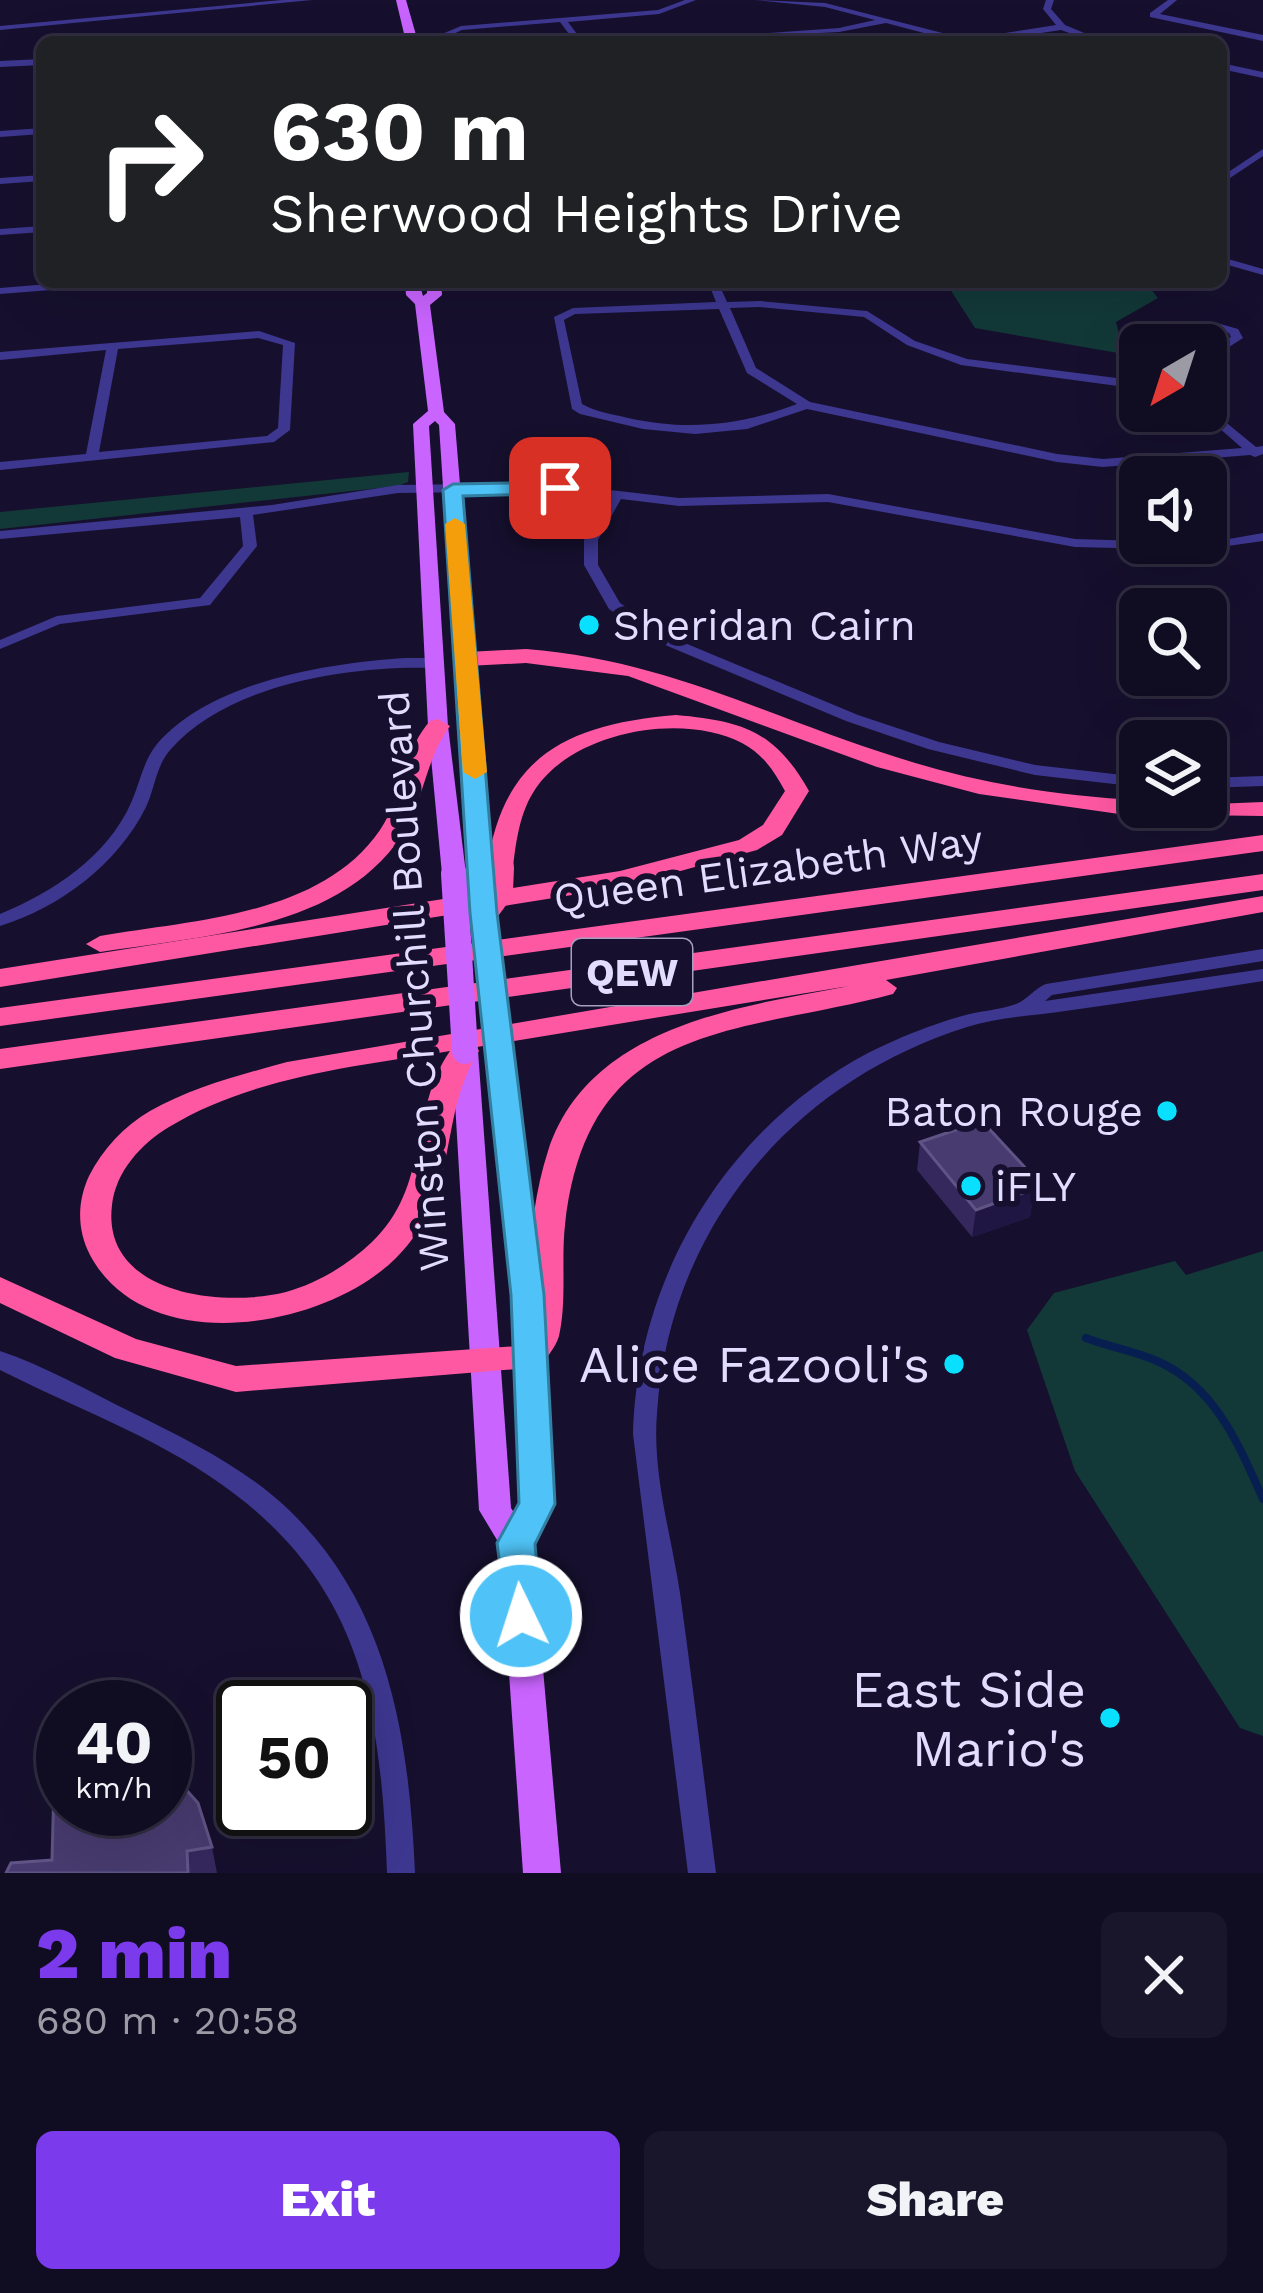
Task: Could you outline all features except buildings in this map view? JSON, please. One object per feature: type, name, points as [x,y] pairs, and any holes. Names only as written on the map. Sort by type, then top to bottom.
[{"type":"highway","points":[[467,659],[547,655],[619,664],[889,763],[1022,796],[1174,812],[1263,809]]},
{"type":"highway","points":[[0,978],[622,879],[748,845],[773,830],[797,791],[790,767],[766,746],[733,732],[666,721],[615,727],[576,741],[532,776],[505,832],[478,871],[499,891],[483,913]]},
{"type":"highway","points":[[0,964],[242,917],[335,883],[361,865],[392,831],[409,793],[419,744],[438,726]]},
{"type":"highway","name":"Queen Elizabeth Way","points":[[0,1017],[1263,843]]},
{"type":"highway","name":"Queen Elizabeth Way","points":[[0,1059],[1263,882]]},
{"type":"highway","points":[[0,1289],[127,1349],[236,1378],[528,1358],[542,1336],[557,1189],[571,1131],[603,1086],[635,1060],[681,1038],[742,1019],[1263,904]]},
{"type":"highway","points":[[460,1072],[417,1204],[380,1254],[339,1285],[278,1308],[212,1310],[155,1296],[105,1254],[95,1203],[112,1164],[160,1118],[214,1095],[426,1047],[1143,928]]},
{"type":"main road","points":[[401,0],[410,36]]},
{"type":"main road","points":[[398,36],[398,23],[404,20]]},
{"type":"main road","name":"Winston Churchill Boulevard","points":[[412,288],[422,303],[436,413],[446,424],[467,659],[478,871],[460,1072],[495,1510],[516,1543],[542,1873]]},
{"type":"main road","points":[[422,303],[435,295],[434,288]]},
{"type":"main road","name":"Winston Churchill Boulevard","points":[[436,413],[422,424],[438,726],[478,871]]},
{"type":"main road","name":"Winston Churchill Boulevard","points":[[483,913],[527,1295],[537,1504],[516,1543]]},
{"type":"street","points":[[447,36],[453,30],[659,12],[692,0]]},
{"type":"street","points":[[758,0],[825,5],[941,36]]},
{"type":"street","points":[[825,5],[838,0]]},
{"type":"street","points":[[1050,0],[1048,13],[1062,27],[1086,36]]},
{"type":"street","points":[[1174,0],[1154,15],[1263,38]]},
{"type":"street","points":[[0,28],[308,1]]},
{"type":"street","points":[[744,36],[839,30],[885,21]]},
{"type":"street","points":[[564,22],[574,36]]},
{"type":"street","points":[[1003,36],[1062,27]]},
{"type":"street","points":[[0,64],[36,62]]},
{"type":"street","points":[[1227,67],[1263,75]]},
{"type":"street","points":[[0,134],[36,131]]},
{"type":"street","points":[[1227,178],[1263,152]]},
{"type":"street","points":[[0,181],[36,178]]},
{"type":"street","points":[[0,232],[36,229]]},
{"type":"street","points":[[1227,262],[1263,272]]},
{"type":"street","points":[[0,291],[38,288]]},
{"type":"street","points":[[715,288],[751,370],[806,405],[1057,458],[1150,463],[1260,454]]},
{"type":"street","points":[[806,405],[754,427],[708,430],[656,430],[576,406],[562,316],[722,305],[867,314],[911,344],[950,358],[1061,379],[1119,384]]},
{"type":"street","points":[[0,356],[278,336],[289,343],[284,430],[257,443],[0,466]]},
{"type":"street","points":[[92,458],[112,347]]},
{"type":"street","points":[[1227,427],[1260,454]]},
{"type":"street","points":[[0,535],[400,499],[425,492],[550,488],[695,502],[828,498],[1075,543],[1199,546],[1263,538]]},
{"type":"street","points":[[616,496],[591,540],[591,566],[614,606],[663,639],[852,718],[934,746],[1035,770],[1119,780]]},
{"type":"street","points":[[0,645],[58,620],[206,602],[250,546],[246,511]]},
{"type":"street","points":[[0,921],[71,883],[111,846],[136,811],[160,749],[182,728],[247,692],[347,672],[408,671],[467,659]]},
{"type":"street","points":[[1227,782],[1263,781]]},
{"type":"street","points":[[1027,1006],[1046,990],[1263,956]]},
{"type":"street","points":[[702,1873],[644,1416],[659,1327],[702,1216],[737,1170],[807,1101],[888,1052],[1027,1006],[1060,1006],[1263,975]]},
{"type":"street","points":[[0,1360],[230,1477],[279,1518],[326,1570],[373,1650],[399,1772],[401,1873]]},
{"type":"green space","points":[[949,288],[1150,288],[1158,298],[1116,322],[1119,353],[975,328]]},
{"type":"green space","points":[[409,472],[408,482],[398,486],[0,529],[0,512]]},
{"type":"green space","points":[[1263,1251],[1263,1736],[1240,1728],[1075,1471],[1027,1330],[1054,1293],[1175,1261],[1186,1275]]},
{"type":"waterway","points":[[1086,1338],[1157,1361],[1195,1386],[1223,1419],[1263,1499]]},
{"type":"slow traffic","points":[[455,524],[475,772]]},
{"type":"place","name":"Sheridan Cairn","points":[[589,625]]},
{"type":"place","name":"Baton Rouge","points":[[1167,1111]]},
{"type":"place","name":"iFLY","points":[[971,1186]]},
{"type":"place","name":"Alice Fazooli's","points":[[954,1364]]},
{"type":"place","name":"East Side Mario's","points":[[1110,1718]]},
{"type":"route","points":[[521,1616],[516,1543],[537,1504],[527,1295],[483,913],[453,490],[560,488]]}]
